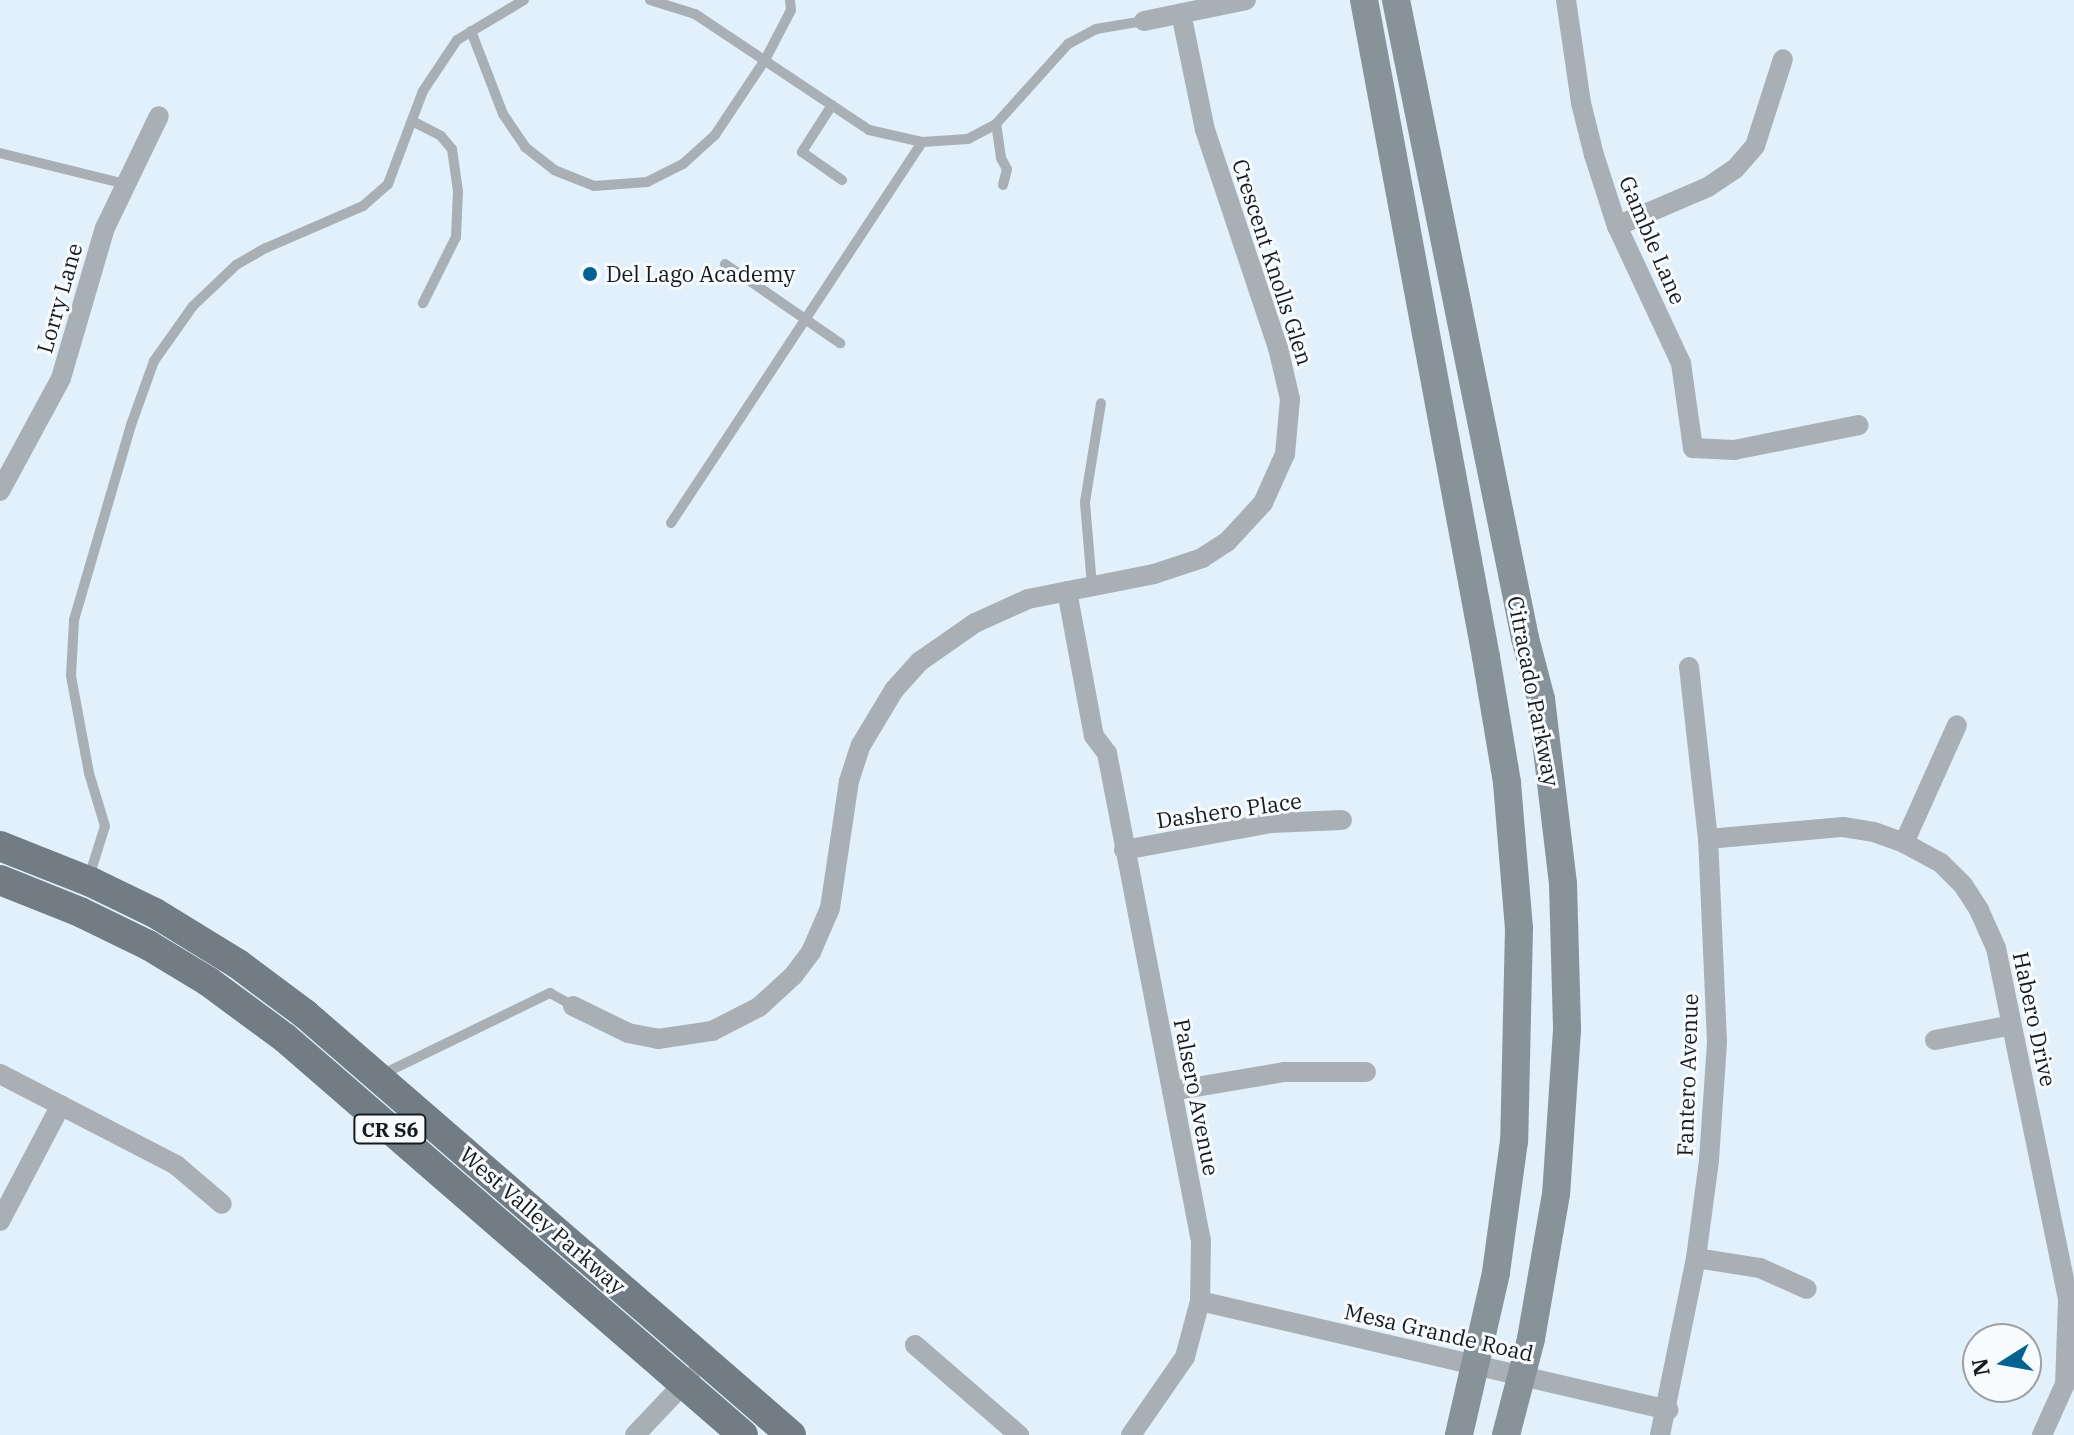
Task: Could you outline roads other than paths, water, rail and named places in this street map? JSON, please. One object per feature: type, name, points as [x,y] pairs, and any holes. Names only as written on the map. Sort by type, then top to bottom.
[{"type":"main road","name":"West Valley Parkway","points":[[0,846],[88,880],[155,913],[238,964],[305,1014],[791,1435]]},
{"type":"main road","name":"West Valley Parkway","points":[[0,880],[80,912],[148,945],[209,982],[285,1038],[743,1435]]},
{"type":"street","points":[[1144,21],[1246,0]]},
{"type":"street","name":"Citracado Parkway","points":[[1364,0],[1486,657],[1513,844],[1520,995],[1514,1141],[1496,1273],[1459,1435]]},
{"type":"street","name":"Citracado Parkway","points":[[1396,0],[1525,638],[1541,699],[1557,816],[1567,956],[1564,1107],[1544,1275],[1506,1435]]},
{"type":"street","name":"Gamble Lane","points":[[1566,0],[1581,103],[1617,226],[1681,363],[1693,448],[1734,450],[1859,425]]},
{"type":"street","name":"Crescent Knolls Glen","points":[[573,1006],[628,1033],[658,1039],[712,1031],[759,1007],[778,992],[811,952],[822,930],[838,868],[849,781],[861,745],[894,690],[919,662],[975,623],[1028,599],[1178,568],[1227,542],[1263,503],[1276,480],[1289,433],[1290,399],[1282,360],[1205,130],[1181,13]]},
{"type":"street","points":[[1617,226],[1708,187],[1735,169],[1755,146],[1783,59]]},
{"type":"street","name":"Lorry Lane","points":[[0,491],[61,378],[105,228],[159,116]]},
{"type":"street","name":"Palsero Avenue","points":[[1067,591],[1094,736],[1107,753],[1201,1240],[1200,1301],[1185,1357],[1131,1435]]},
{"type":"street","name":"Fantero Avenue","points":[[1660,1435],[1668,1410],[1696,1258],[1709,1160],[1717,1042],[1708,839],[1689,667]]},
{"type":"street","points":[[1904,843],[1957,725]]},
{"type":"street","name":"Dashero Place","points":[[1124,850],[1271,823],[1342,820]]},
{"type":"street","name":"Habero Drive","points":[[1708,839],[1843,827],[1874,832],[1904,843],[1941,863],[1963,885],[1979,910],[1996,948],[2068,1300],[2065,1384],[2042,1435]]},
{"type":"street","points":[[1935,1040],[2012,1025]]},
{"type":"street","points":[[1172,1091],[1284,1072],[1366,1072]]},
{"type":"street","points":[[0,1074],[176,1165],[222,1204]]},
{"type":"street","points":[[0,1221],[61,1105]]},
{"type":"street","points":[[1696,1258],[1760,1268],[1807,1289]]},
{"type":"street","name":"Mesa Grande Road","points":[[1200,1301],[1668,1410]]},
{"type":"street","points":[[915,1345],[1019,1435]]},
{"type":"street","points":[[635,1435],[705,1361]]},
{"type":"lane","points":[[88,880],[105,826],[89,773],[71,676],[74,620],[131,425],[154,361],[193,306],[236,265],[266,248],[363,206],[388,184],[414,122],[423,91],[457,40],[524,0]]},
{"type":"lane","points":[[650,0],[695,14],[869,130],[922,142],[968,139],[996,124],[1068,44],[1096,29],[1144,21]]},
{"type":"lane","points":[[471,31],[503,114],[525,147],[554,170],[594,186],[647,182],[683,164],[715,135],[765,60],[791,10],[790,0]]},
{"type":"lane","points":[[832,105],[802,152],[842,180]]},
{"type":"lane","points":[[414,122],[441,136],[452,149],[458,191],[456,237],[423,303]]},
{"type":"lane","points":[[996,124],[1001,158],[1007,169],[1003,185]]},
{"type":"lane","points":[[671,523],[922,142]]},
{"type":"lane","points":[[0,153],[125,184]]},
{"type":"lane","points":[[725,264],[840,343]]},
{"type":"lane","points":[[1092,586],[1085,502],[1101,403]]},
{"type":"lane","points":[[378,1077],[550,993],[573,1006]]},
{"type":"place","name":"Del Lago Academy","points":[[590,274]]}]
